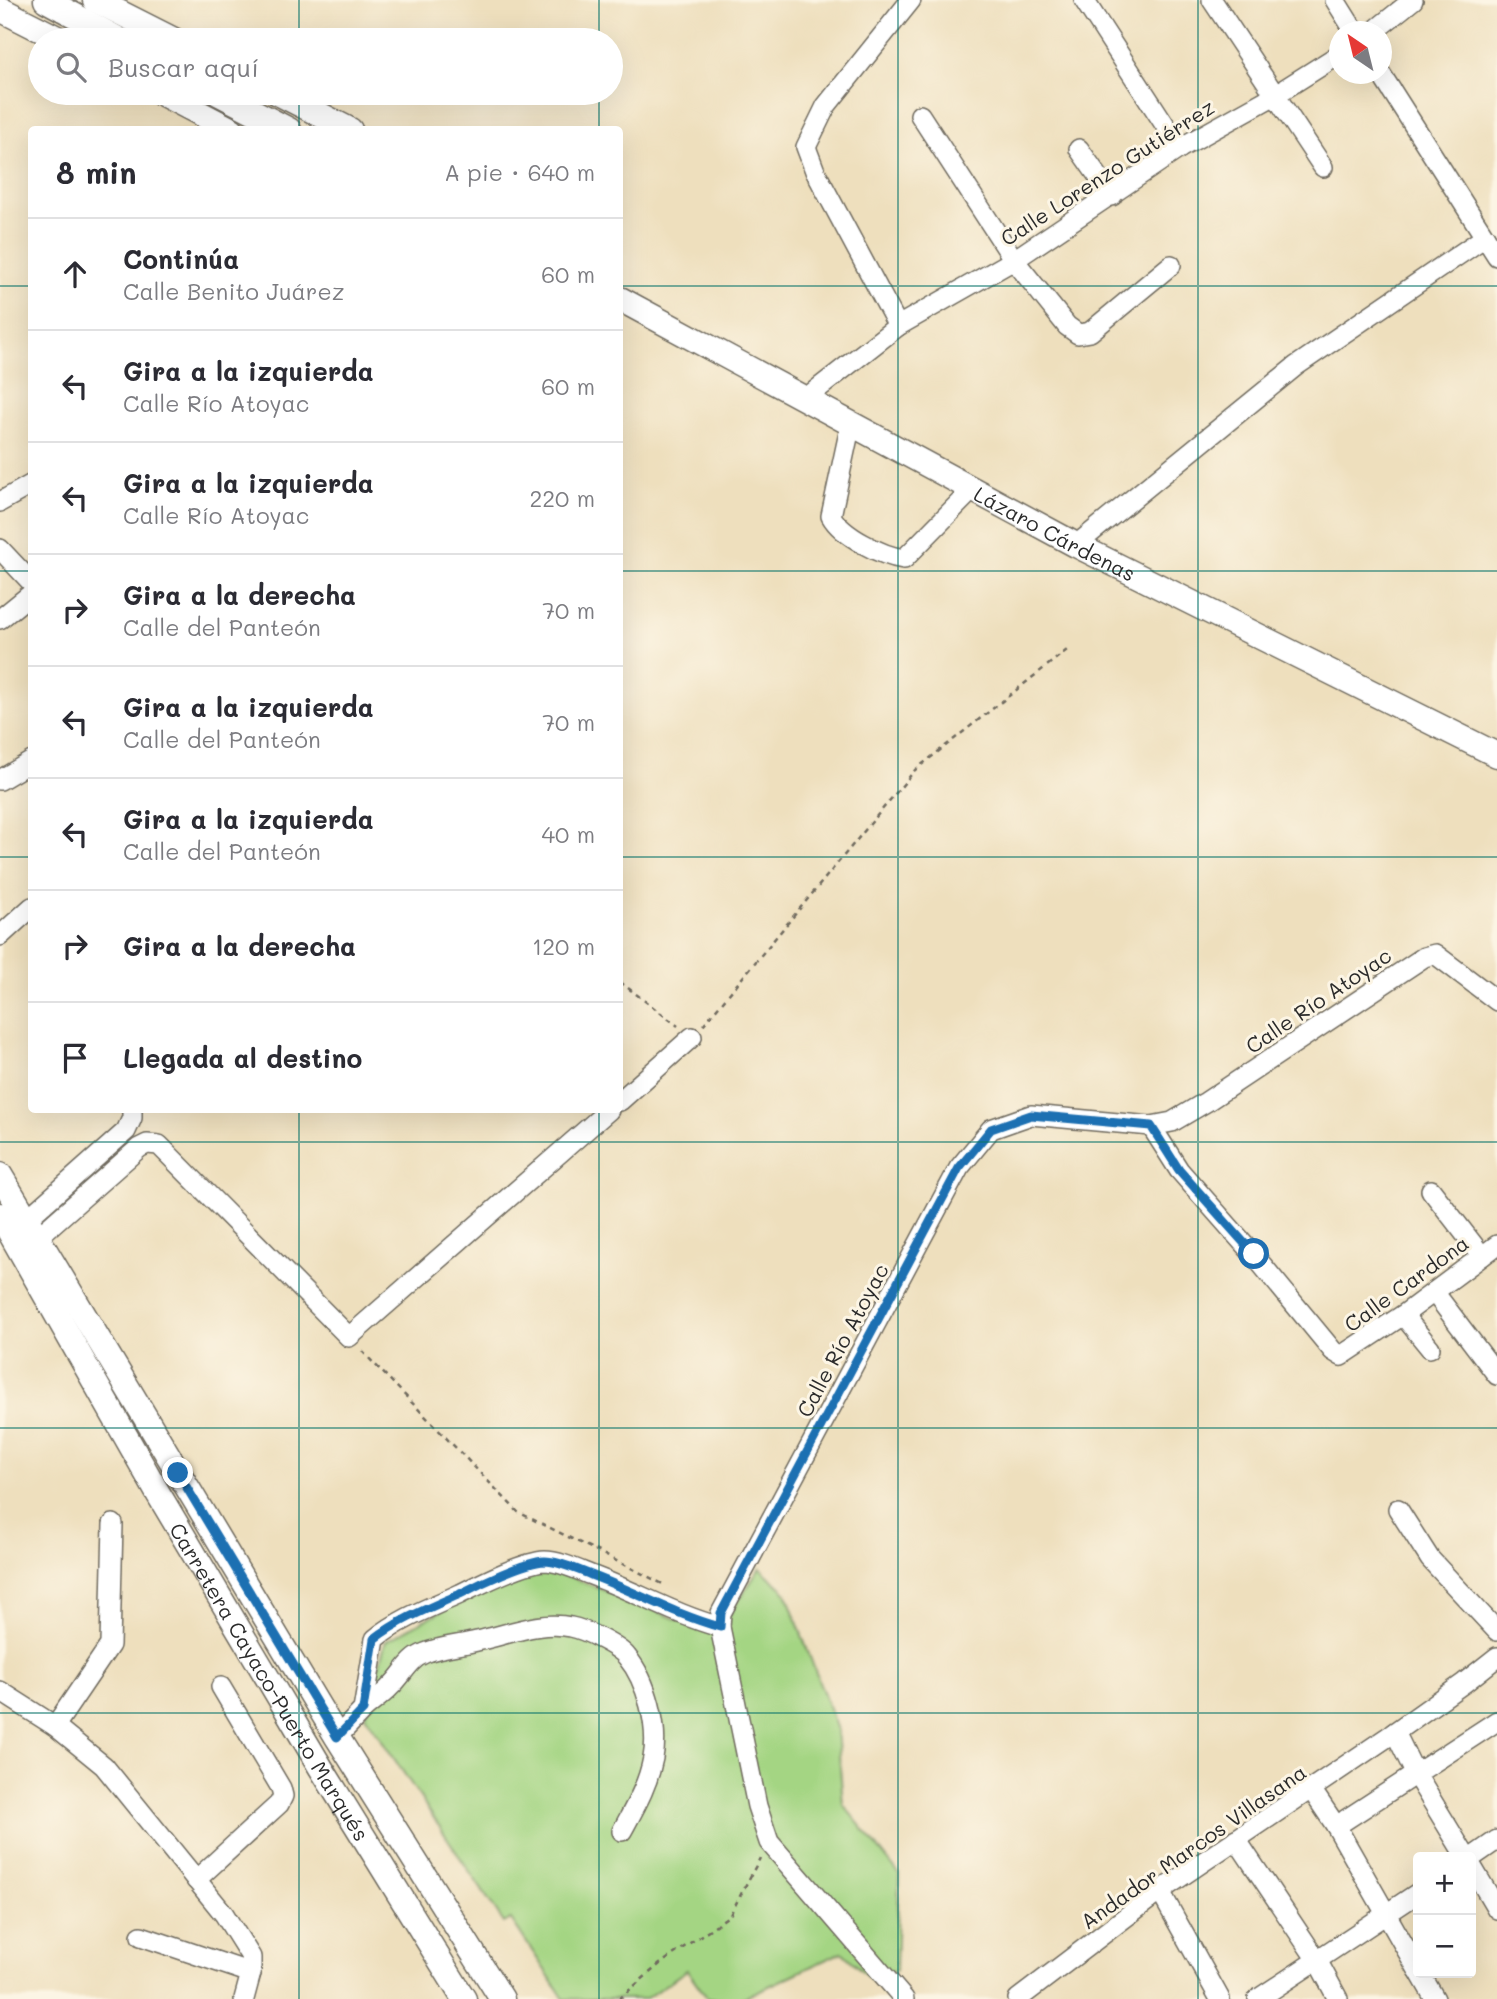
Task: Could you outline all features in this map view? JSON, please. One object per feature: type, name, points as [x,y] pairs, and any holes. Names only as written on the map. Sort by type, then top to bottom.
[{"type":"main road","points":[[46,0],[98,28]]},
{"type":"main road","points":[[95,0],[150,28]]},
{"type":"main road","points":[[0,9],[37,28]]},
{"type":"main road","points":[[177,105],[202,123]]},
{"type":"main road","points":[[241,105],[281,126]]},
{"type":"main road","points":[[301,105],[342,126]]},
{"type":"main road","name":"Lázaro Cárdenas","points":[[623,301],[1076,545],[1497,754]]},
{"type":"main road","name":"Carretera Cayaco-Puerto Marqués","points":[[0,1174],[337,1737],[502,1999]]},
{"type":"main road","name":"Carretera Cayaco-Puerto Marqués","points":[[0,1215],[187,1542],[321,1768],[464,1999]]},
{"type":"street","points":[[898,326],[816,172],[806,147],[826,106],[873,51],[911,0]]},
{"type":"street","points":[[1084,0],[1180,148]]},
{"type":"street","points":[[1212,0],[1323,167]]},
{"type":"street","points":[[1335,0],[1347,21]]},
{"type":"street","points":[[1387,21],[1413,0]]},
{"type":"street","name":"Calle Lorenzo Gutiérrez","points":[[806,398],[898,326],[1014,260],[1180,148],[1275,95],[1329,60]]},
{"type":"street","points":[[1387,84],[1497,256]]},
{"type":"street","points":[[920,115],[1014,260],[1067,326],[1078,334],[1090,332],[1171,265]]},
{"type":"street","points":[[1079,149],[1112,196]]},
{"type":"street","points":[[1076,545],[1296,366],[1485,237]]},
{"type":"street","points":[[851,423],[831,516],[838,529],[891,558],[904,559],[973,489]]},
{"type":"street","points":[[0,502],[28,486]]},
{"type":"street","points":[[0,549],[28,579]]},
{"type":"street","points":[[0,619],[28,596]]},
{"type":"street","points":[[0,780],[28,763]]},
{"type":"street","points":[[0,936],[28,911]]},
{"type":"street","name":"Calle Río Atoyac","points":[[720,1627],[721,1613],[959,1168],[991,1129],[1031,1115],[1151,1126],[1172,1122],[1424,957],[1435,954],[1497,1001]]},
{"type":"street","points":[[623,1098],[692,1037]]},
{"type":"street","points":[[32,1228],[126,1131],[132,1113]]},
{"type":"street","points":[[32,1228],[139,1148],[147,1144],[159,1145],[349,1337],[606,1113]]},
{"type":"street","name":"Calle Cardona","points":[[1151,1126],[1179,1170],[1254,1254],[1333,1351],[1341,1356],[1403,1315],[1489,1251]]},
{"type":"street","points":[[1431,1190],[1489,1251]]},
{"type":"street","points":[[1434,1292],[1497,1375]]},
{"type":"street","points":[[1403,1315],[1430,1348]]},
{"type":"street","points":[[1398,1508],[1422,1547],[1497,1631]]},
{"type":"street","points":[[55,1726],[110,1644],[113,1524]]},
{"type":"street","points":[[363,1710],[374,1639],[389,1628],[471,1588],[508,1572],[545,1561],[587,1573],[699,1621],[720,1627],[757,1807],[769,1842],[905,1999]]},
{"type":"street","points":[[337,1737],[363,1710],[392,1686],[410,1663],[425,1653],[489,1639],[516,1630],[546,1625],[572,1627],[614,1645],[628,1657],[648,1696],[654,1721],[654,1755],[642,1796],[622,1831]]},
{"type":"street","name":"Andador Marcos Villasana","points":[[1018,1999],[1160,1891],[1395,1732],[1464,1684],[1497,1657]]},
{"type":"street","points":[[196,1880],[279,1804],[283,1796],[281,1788],[221,1687]]},
{"type":"street","points":[[0,1691],[55,1726],[104,1766],[223,1914],[251,1957],[251,1973],[244,1999]]},
{"type":"street","points":[[1336,1826],[1497,1721]]},
{"type":"street","points":[[1395,1732],[1415,1773],[1465,1852]]},
{"type":"street","points":[[1311,1790],[1336,1826],[1413,1960]]},
{"type":"street","points":[[1236,1839],[1317,1960],[1338,1999]]},
{"type":"street","points":[[1476,1852],[1497,1840]]},
{"type":"street","points":[[1476,1873],[1497,1909]]},
{"type":"street","points":[[1160,1891],[1220,1999]]},
{"type":"street","points":[[1258,1999],[1413,1896]]},
{"type":"street","points":[[141,1937],[251,1973]]},
{"type":"street","points":[[1423,1978],[1435,1999]]},
{"type":"path","points":[[623,984],[692,1037],[915,770],[1067,650]]},
{"type":"path","points":[[349,1337],[518,1512],[673,1590]]},
{"type":"path","points":[[620,1999],[660,1964],[730,1915],[769,1842]]},
{"type":"green space","points":[[543,1566],[716,1635],[760,1568],[786,1592],[837,1730],[843,1804],[899,1874],[896,1970],[876,1984],[842,1952],[741,1999],[708,1999],[687,1970],[645,1999],[564,1999],[511,1919],[504,1923],[365,1715],[386,1641],[496,1581]]},
{"type":"route","points":[[178,1473],[337,1737],[363,1710],[374,1639],[389,1628],[471,1588],[508,1572],[545,1561],[576,1569],[699,1621],[720,1627],[721,1613],[959,1168],[991,1129],[1031,1115],[1151,1126],[1179,1170],[1254,1254]]}]
